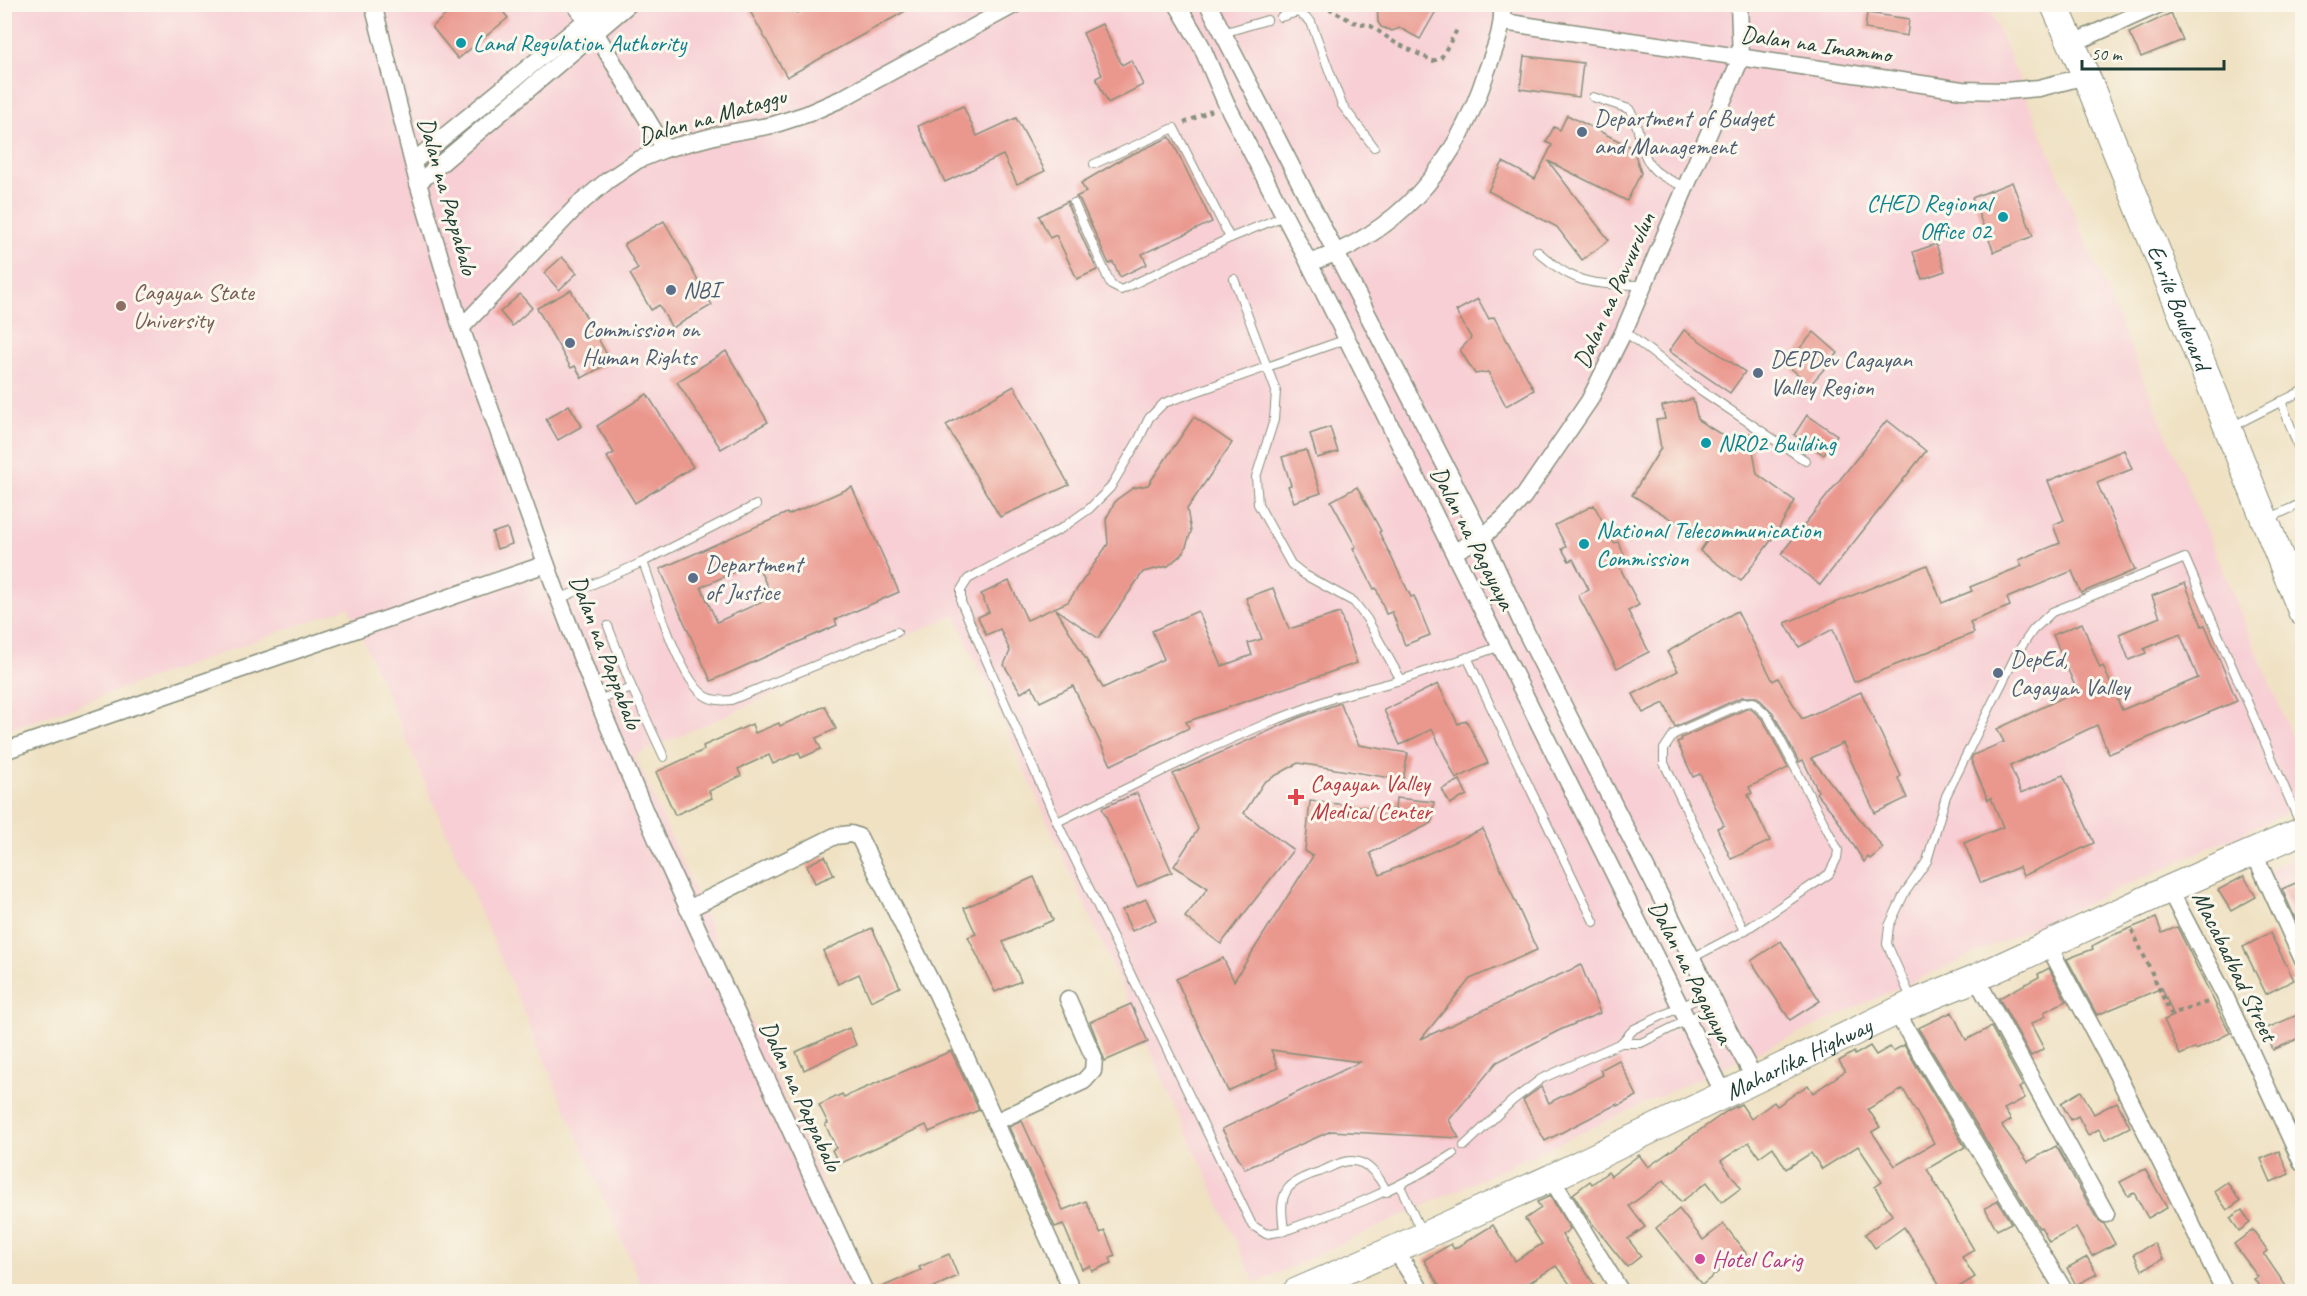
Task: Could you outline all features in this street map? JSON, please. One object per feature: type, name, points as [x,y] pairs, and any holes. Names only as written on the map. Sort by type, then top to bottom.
[{"type":"highway","name":"Enrile Boulevard","points":[[2054,4],[2086,76],[2302,612]]},
{"type":"highway","name":"Maharlika Highway","points":[[1296,1292],[1551,1178],[1905,1007],[1976,978],[2169,889],[2300,833]]},
{"type":"street","name":"Dalan na Pappabalo","points":[[373,4],[418,183],[462,328],[559,599],[598,700],[688,909],[865,1292]]},
{"type":"street","points":[[576,4],[665,148]]},
{"type":"street","points":[[418,183],[590,26],[606,4]]},
{"type":"street","points":[[413,162],[590,26],[629,4]]},
{"type":"street","name":"Dalan na Mataggu","points":[[462,328],[577,206],[607,181],[638,160],[665,148],[773,125],[807,114],[841,99],[1016,4]]},
{"type":"street","name":"Dalan na Pagayaya","points":[[1177,4],[1201,45],[1226,103],[1309,263],[1724,1094]]},
{"type":"street","name":"Dalan na Pagayaya","points":[[1208,4],[1482,537],[1526,632],[1755,1079]]},
{"type":"street","points":[[1309,263],[1336,254],[1370,234],[1406,207],[1435,177],[1459,140],[1482,87],[1503,22],[1502,4]]},
{"type":"street","name":"Dalan na Pavvurulun","points":[[1454,552],[1482,537],[1524,496],[1557,451],[1589,401],[1624,331],[1742,58],[1739,4]]},
{"type":"street","points":[[2071,45],[2160,4]]},
{"type":"street","name":"Dalan na Imammo","points":[[1503,22],[1962,90],[2005,91],[2039,88],[2086,76]]},
{"type":"street","points":[[4,751],[546,564]]},
{"type":"street","points":[[688,909],[835,836],[851,834],[858,837],[937,994],[1073,1292]]},
{"type":"street","points":[[2254,853],[2299,937],[2302,957]]},
{"type":"street","name":"Macabadbad Street","points":[[2169,889],[2225,996],[2302,1163]]},
{"type":"street","points":[[2048,945],[2119,1078],[2225,1292]]},
{"type":"street","points":[[1976,978],[2106,1214]]},
{"type":"street","points":[[995,1122],[1084,1081],[1093,1071],[1094,1058],[1068,999]]},
{"type":"street","points":[[1905,1007],[2065,1292]]},
{"type":"street","points":[[1551,1178],[1621,1292]]},
{"type":"street","points":[[1395,1249],[1422,1292]]},
{"type":"lane","points":[[1281,17],[1298,12],[1311,22],[1342,105],[1374,147]]},
{"type":"lane","points":[[1223,33],[1267,20]]},
{"type":"lane","points":[[1593,97],[1629,109],[1636,124],[1648,165],[1661,177],[1686,187]]},
{"type":"lane","points":[[1094,164],[1174,128],[1230,238]]},
{"type":"lane","points":[[1074,203],[1111,285],[1120,290],[1230,238],[1284,216]]},
{"type":"lane","points":[[1537,251],[1559,269],[1577,278],[1644,285]]},
{"type":"lane","points":[[1234,279],[1276,391],[1274,420],[1256,477],[1258,504],[1291,564],[1305,575],[1354,602],[1367,619],[1401,680]]},
{"type":"lane","points":[[1624,331],[1702,392],[1806,461]]},
{"type":"lane","points":[[1347,339],[1164,403],[1149,418],[1110,488],[1089,509],[1062,528],[968,579],[963,585],[961,602],[1057,822],[1252,1225],[1266,1234],[1284,1231],[1387,1192],[1421,1176],[1453,1154]]},
{"type":"lane","points":[[2228,428],[2302,391]]},
{"type":"lane","points":[[2281,401],[2302,457]]},
{"type":"lane","points":[[2265,520],[2302,503]]},
{"type":"lane","points":[[559,599],[643,562],[756,505]]},
{"type":"lane","points":[[1905,1007],[1887,944],[1889,926],[1904,894],[1927,861],[1946,796],[2017,653],[2033,630],[2052,612],[2185,558],[2300,833]]},
{"type":"lane","points":[[643,562],[678,656],[693,683],[705,696],[717,701],[731,700],[897,632]]},
{"type":"lane","points":[[608,626],[632,688],[664,757]]},
{"type":"lane","points":[[1057,822],[1208,749],[1270,722],[1334,698],[1401,680],[1501,646]]},
{"type":"lane","points":[[1467,657],[1594,922]]},
{"type":"lane","points":[[598,700],[632,688]]},
{"type":"lane","points":[[1692,958],[1744,931],[1829,874],[1839,850],[1768,716],[1753,702],[1744,703],[1674,734],[1664,749],[1664,763],[1744,931]]},
{"type":"lane","points":[[1621,1043],[1634,1029],[1684,1013],[1713,999]]},
{"type":"lane","points":[[1464,1146],[1524,1090],[1540,1079],[1621,1043],[1641,1042],[1684,1013],[1713,999]]},
{"type":"lane","points":[[1284,1231],[1282,1208],[1286,1191],[1293,1184],[1313,1174],[1350,1160],[1365,1165],[1377,1174],[1387,1192]]},
{"type":"lane","points":[[1400,1186],[1424,1236]]},
{"type":"path","points":[[1321,4],[1353,22],[1371,26],[1394,42],[1433,61],[1441,58],[1458,28]]},
{"type":"path","points":[[1174,128],[1226,103]]},
{"type":"path","points":[[2123,910],[2171,1014],[2225,996]]},
{"type":"shaded area","points":[[4,5],[1988,5],[2280,707],[2302,764],[2302,806],[1695,1080],[1255,1284],[955,615],[635,755],[869,1291],[644,1291],[349,607],[5,731]]},
{"type":"shaded area","points":[[2302,854],[2302,944],[2268,870]]},
{"type":"building","name":"Land Regulation Authority","points":[[458,4],[497,4],[508,18],[458,59],[432,27]]},
{"type":"building","points":[[746,4],[793,4],[797,13],[812,4],[918,4],[787,77]]},
{"type":"building","points":[[1377,4],[1440,4],[1420,39],[1400,28],[1392,31],[1381,27],[1378,22]]},
{"type":"building","points":[[1867,13],[1909,19],[1907,36],[1865,29]]},
{"type":"building","points":[[2171,13],[2183,40],[2141,57],[2129,33]]},
{"type":"building","points":[[1102,24],[1122,65],[1131,60],[1143,85],[1108,103],[1096,78],[1102,75],[1083,33]]},
{"type":"building","points":[[1524,56],[1583,63],[1579,97],[1520,89]]},
{"type":"building","points":[[963,106],[977,136],[1016,118],[1045,171],[1017,184],[1003,155],[945,182],[918,126]]},
{"type":"building","points":[[1567,115],[1633,148],[1641,173],[1627,201],[1548,161],[1609,240],[1582,260],[1557,227],[1488,191],[1503,162],[1535,179],[1552,145],[1546,142],[1554,127],[1560,130]]},
{"type":"building","points":[[1170,137],[1212,222],[1142,254],[1147,264],[1120,277],[1113,262],[1109,264],[1080,200],[1076,197],[1086,192],[1081,183],[1124,158]]},
{"type":"building","name":"CHED Regional Office 02","points":[[2012,182],[2033,236],[1994,252],[1972,198]]},
{"type":"building","points":[[1068,201],[1068,206],[1097,270],[1077,279],[1056,235],[1050,238],[1039,216]]},
{"type":"building","name":"NBI","points":[[664,221],[712,305],[672,328],[659,305],[651,310],[630,274],[638,269],[624,244]]},
{"type":"building","points":[[1936,244],[1945,271],[1922,279],[1913,252]]},
{"type":"building","points":[[562,257],[577,273],[559,290],[544,273]]},
{"type":"building","points":[[571,290],[611,362],[582,378],[575,366],[571,368],[537,308]]},
{"type":"building","points":[[520,294],[532,308],[512,326],[500,312]]},
{"type":"building","points":[[1478,299],[1489,319],[1494,317],[1534,390],[1506,406],[1488,372],[1475,374],[1460,350],[1471,338],[1456,311]]},
{"type":"building","points":[[1684,330],[1745,372],[1730,393],[1669,351]]},
{"type":"building","points":[[1814,332],[1838,353],[1810,385],[1786,364]]},
{"type":"building","points":[[726,351],[768,422],[721,449],[677,382]]},
{"type":"building","points":[[1014,386],[1069,485],[1000,517],[946,425]]},
{"type":"building","points":[[647,394],[693,467],[635,503],[607,457],[614,453],[597,426]]},
{"type":"building","points":[[1693,399],[1698,420],[1725,437],[1750,433],[1757,474],[1795,501],[1775,535],[1741,581],[1700,551],[1707,541],[1632,495],[1661,448],[1656,420],[1665,419],[1662,406]]},
{"type":"building","points":[[569,405],[582,426],[558,440],[546,419]]},
{"type":"building","points":[[1807,415],[1837,435],[1824,455],[1794,435]]},
{"type":"building","points":[[1194,417],[1232,443],[1187,509],[1191,532],[1184,552],[1168,566],[1143,572],[1098,638],[1056,609],[1103,688],[1164,659],[1152,631],[1198,611],[1222,666],[1252,655],[1248,643],[1262,639],[1246,598],[1273,588],[1289,629],[1340,613],[1357,663],[1186,722],[1189,728],[1111,765],[1073,686],[1040,702],[1032,686],[1021,693],[1004,665],[1010,651],[1000,629],[986,635],[978,617],[989,612],[981,594],[1009,581],[1027,620],[1068,602],[1108,544],[1106,519],[1116,500],[1133,488],[1148,485]]},
{"type":"building","points":[[1887,420],[1926,451],[1820,585],[1781,554]]},
{"type":"building","points":[[1330,427],[1338,452],[1317,458],[1310,434]]},
{"type":"building","points":[[1306,450],[1321,493],[1294,502],[1282,457]]},
{"type":"building","points":[[2124,450],[2132,469],[2097,483],[2135,570],[2081,593],[2072,571],[2007,598],[2010,606],[1970,622],[1974,633],[1854,682],[1833,629],[1799,647],[1785,623],[1927,565],[1942,603],[1972,591],[1970,587],[2022,566],[2019,560],[2060,543],[2053,525],[2064,520],[2048,481]]},
{"type":"building","name":"Department of Justice","points":[[852,487],[899,592],[835,620],[837,625],[711,681],[660,569],[787,513],[788,515]],"holes":[[[756,562],[772,597],[717,622],[701,587]]]},
{"type":"building","points":[[1357,487],[1381,531],[1379,532],[1411,597],[1414,596],[1430,635],[1405,645],[1392,612],[1386,614],[1376,588],[1374,589],[1353,548],[1356,547],[1331,501]]},
{"type":"building","points":[[1594,505],[1614,543],[1618,542],[1627,560],[1618,564],[1639,605],[1628,611],[1649,652],[1617,668],[1578,595],[1589,590],[1573,559],[1569,561],[1562,549],[1566,547],[1555,525]]},
{"type":"building","points":[[507,528],[512,544],[497,549],[492,533]]},
{"type":"building","points":[[2185,583],[2237,701],[2109,754],[2097,725],[2010,766],[2021,793],[2063,775],[2094,843],[2023,876],[2019,867],[1981,883],[1964,843],[2003,827],[1991,798],[1988,800],[1971,760],[1973,755],[2004,742],[1997,729],[2077,691],[2053,635],[2082,623],[2100,668],[2103,666],[2122,710],[2198,678],[2180,634],[2144,649],[2146,653],[2129,660],[2119,634],[2160,617],[2152,596]]},
{"type":"building","points":[[1737,611],[1773,681],[1778,678],[1802,719],[1861,692],[1901,776],[1898,778],[1907,798],[1875,813],[1843,743],[1811,758],[1883,848],[1870,859],[1868,857],[1864,862],[1834,814],[1816,793],[1818,791],[1803,760],[1799,762],[1773,713],[1757,697],[1742,697],[1675,727],[1664,703],[1643,713],[1633,694],[1678,671],[1667,652]]},
{"type":"building","points":[[1438,684],[1458,724],[1466,720],[1488,763],[1456,779],[1432,729],[1400,745],[1384,710]]},
{"type":"building","points":[[1340,703],[1359,745],[1408,753],[1403,780],[1298,763],[1264,782],[1244,813],[1293,850],[1221,944],[1185,917],[1208,888],[1174,866],[1198,829],[1173,774],[1298,718]]},
{"type":"building","points":[[825,706],[836,729],[816,738],[821,749],[801,758],[799,752],[773,764],[769,755],[738,769],[741,776],[709,791],[712,798],[675,815],[656,772],[704,750],[703,746],[752,724],[755,733],[779,723],[780,726]]},
{"type":"building","points":[[1746,709],[1751,709],[1763,720],[1788,768],[1749,787],[1752,793],[1748,795],[1770,841],[1731,859],[1717,828],[1724,825],[1700,774],[1693,777],[1677,742],[1682,740],[1681,738]]},
{"type":"building","points":[[1460,780],[1467,795],[1450,804],[1442,789]]},
{"type":"building","points":[[1137,793],[1172,872],[1137,887],[1102,808]]},
{"type":"building","points":[[1396,798],[1434,802],[1432,823],[1370,853],[1380,875],[1483,829],[1537,950],[1470,979],[1421,1039],[1581,965],[1600,1013],[1560,1030],[1497,1062],[1449,1120],[1459,1138],[1331,1131],[1245,1169],[1222,1129],[1360,1062],[1271,1050],[1278,1068],[1228,1091],[1176,979],[1223,958],[1234,981],[1313,856],[1305,851],[1310,801],[1395,810]]},
{"type":"building","points":[[825,856],[834,875],[815,883],[807,865]]},
{"type":"building","points":[[2244,876],[2256,897],[2231,911],[2218,890]]},
{"type":"building","points":[[1034,877],[1053,920],[1003,942],[1021,981],[995,992],[968,937],[976,934],[964,908]]},
{"type":"building","points":[[2298,882],[2302,892],[2302,934],[2282,889]]},
{"type":"building","points":[[1146,899],[1156,920],[1132,931],[1122,910]]},
{"type":"building","points":[[2156,918],[2162,933],[2177,927],[2230,1033],[2196,1050],[2195,1048],[2180,1055],[2164,1020],[2174,1016],[2162,988],[2097,1015],[2067,959],[2093,949],[2092,946],[2111,936]]},
{"type":"building","points":[[872,928],[900,987],[871,1001],[859,974],[838,984],[823,951]]},
{"type":"building","points":[[2270,933],[2294,980],[2266,994],[2243,947]]},
{"type":"building","points":[[1781,941],[1820,1001],[1790,1020],[1751,961]]},
{"type":"building","points":[[2049,968],[2066,1001],[2044,1012],[2046,1016],[2031,1024],[2044,1049],[2031,1056],[1999,998],[2039,977],[2038,974]]},
{"type":"building","points":[[1131,1004],[1148,1042],[1105,1061],[1090,1022]]},
{"type":"building","points":[[1952,1012],[1966,1040],[1991,1027],[2023,1086],[2019,1088],[2025,1098],[2004,1109],[2011,1120],[2002,1126],[2028,1162],[2056,1146],[2097,1219],[2104,1224],[2115,1244],[2092,1256],[2076,1228],[2049,1242],[2041,1227],[2039,1228],[1918,1028]]},
{"type":"building","points":[[2302,1013],[2302,1037],[2273,1050],[2265,1029]]},
{"type":"building","points":[[849,1028],[856,1045],[804,1070],[796,1052]]},
{"type":"building","points":[[1904,1045],[1965,1147],[1927,1169],[1974,1250],[1962,1257],[1975,1277],[1951,1292],[1944,1292],[1904,1227],[1875,1248],[1865,1234],[1892,1215],[1875,1187],[1882,1182],[1858,1146],[1822,1169],[1811,1153],[1786,1169],[1773,1147],[1759,1157],[1749,1142],[1721,1161],[1741,1188],[1722,1202],[1707,1182],[1681,1202],[1664,1180],[1629,1206],[1645,1227],[1628,1239],[1641,1256],[1627,1267],[1588,1218],[1573,1194],[1590,1181],[1592,1184],[1608,1172],[1611,1176],[1639,1155],[1648,1167],[1727,1111],[1741,1104],[1751,1119],[1774,1102],[1777,1106],[1808,1085],[1813,1093],[1845,1071],[1839,1061],[1854,1052],[1855,1055],[1870,1046],[1876,1055],[1890,1047],[1893,1051]],"holes":[[[1903,1089],[1934,1143],[1895,1166],[1872,1132],[1880,1127],[1868,1109]]]},
{"type":"building","points":[[951,1051],[979,1110],[929,1132],[926,1125],[839,1164],[832,1150],[836,1148],[825,1124],[828,1123],[819,1105],[842,1094],[844,1097]]},
{"type":"building","points":[[1619,1060],[1637,1096],[1545,1141],[1523,1100],[1541,1087],[1549,1103],[1603,1075],[1600,1070]]},
{"type":"building","points":[[2081,1091],[2094,1114],[2117,1102],[2130,1127],[2105,1140],[2099,1129],[2088,1135],[2078,1116],[2071,1120],[2061,1103]]},
{"type":"building","points":[[1022,1121],[1063,1210],[1086,1201],[1100,1233],[1105,1231],[1115,1256],[1110,1258],[1112,1263],[1092,1271],[1090,1266],[1082,1269],[1063,1224],[1055,1227],[1009,1127]]},
{"type":"building","points":[[2279,1151],[2289,1174],[2271,1182],[2261,1159]]},
{"type":"building","points":[[2145,1169],[2167,1208],[2148,1218],[2134,1193],[2128,1196],[2120,1182]]},
{"type":"building","points":[[2227,1182],[2240,1201],[2227,1210],[2214,1191]]},
{"type":"building","points":[[1550,1196],[1570,1229],[1562,1235],[1599,1292],[1576,1292],[1556,1266],[1514,1292],[1443,1292],[1424,1260],[1451,1244],[1454,1249],[1493,1225],[1515,1261],[1542,1244],[1525,1219],[1541,1208],[1537,1202]]},
{"type":"building","points":[[1998,1201],[2011,1223],[1997,1230],[1985,1208]]},
{"type":"building","points":[[1679,1209],[1703,1240],[1724,1224],[1748,1256],[1733,1268],[1729,1263],[1702,1285],[1656,1228]]},
{"type":"building","points":[[2242,1210],[2250,1223],[2239,1231],[2230,1218]]},
{"type":"building","points":[[2253,1230],[2268,1251],[2264,1254],[2290,1292],[2263,1292],[2254,1279],[2258,1277],[2234,1244]]},
{"type":"building","points":[[2154,1243],[2163,1259],[2142,1270],[2134,1254]]},
{"type":"building","points":[[949,1254],[958,1276],[923,1292],[875,1292],[875,1290],[921,1270],[919,1267]]},
{"type":"building","points":[[2087,1257],[2097,1274],[2076,1285],[2067,1268]]},
{"type":"place","name":"Land Regulation Authority","points":[[461,43]]},
{"type":"place","name":"Department of Budget and Management","points":[[1582,132]]},
{"type":"place","name":"CHED Regional Office 02","points":[[2003,217]]},
{"type":"place","name":"NBI","points":[[671,290]]},
{"type":"place","name":"Cagayan State University","points":[[121,306]]},
{"type":"place","name":"Commission on Human Rights","points":[[570,343]]},
{"type":"place","name":"DEPDev Cagayan Valley Region","points":[[1758,373]]},
{"type":"place","name":"NRO2 Building","points":[[1706,443]]},
{"type":"place","name":"National Telecommunication Commission","points":[[1584,544]]},
{"type":"place","name":"Department of Justice","points":[[693,578]]},
{"type":"place","name":"DepEd, Cagayan Valley","points":[[1998,673]]},
{"type":"place","name":"Cagayan Valley Medical Center","points":[[1296,797]]},
{"type":"place","name":"Hotel Carig","points":[[1700,1259]]}]
